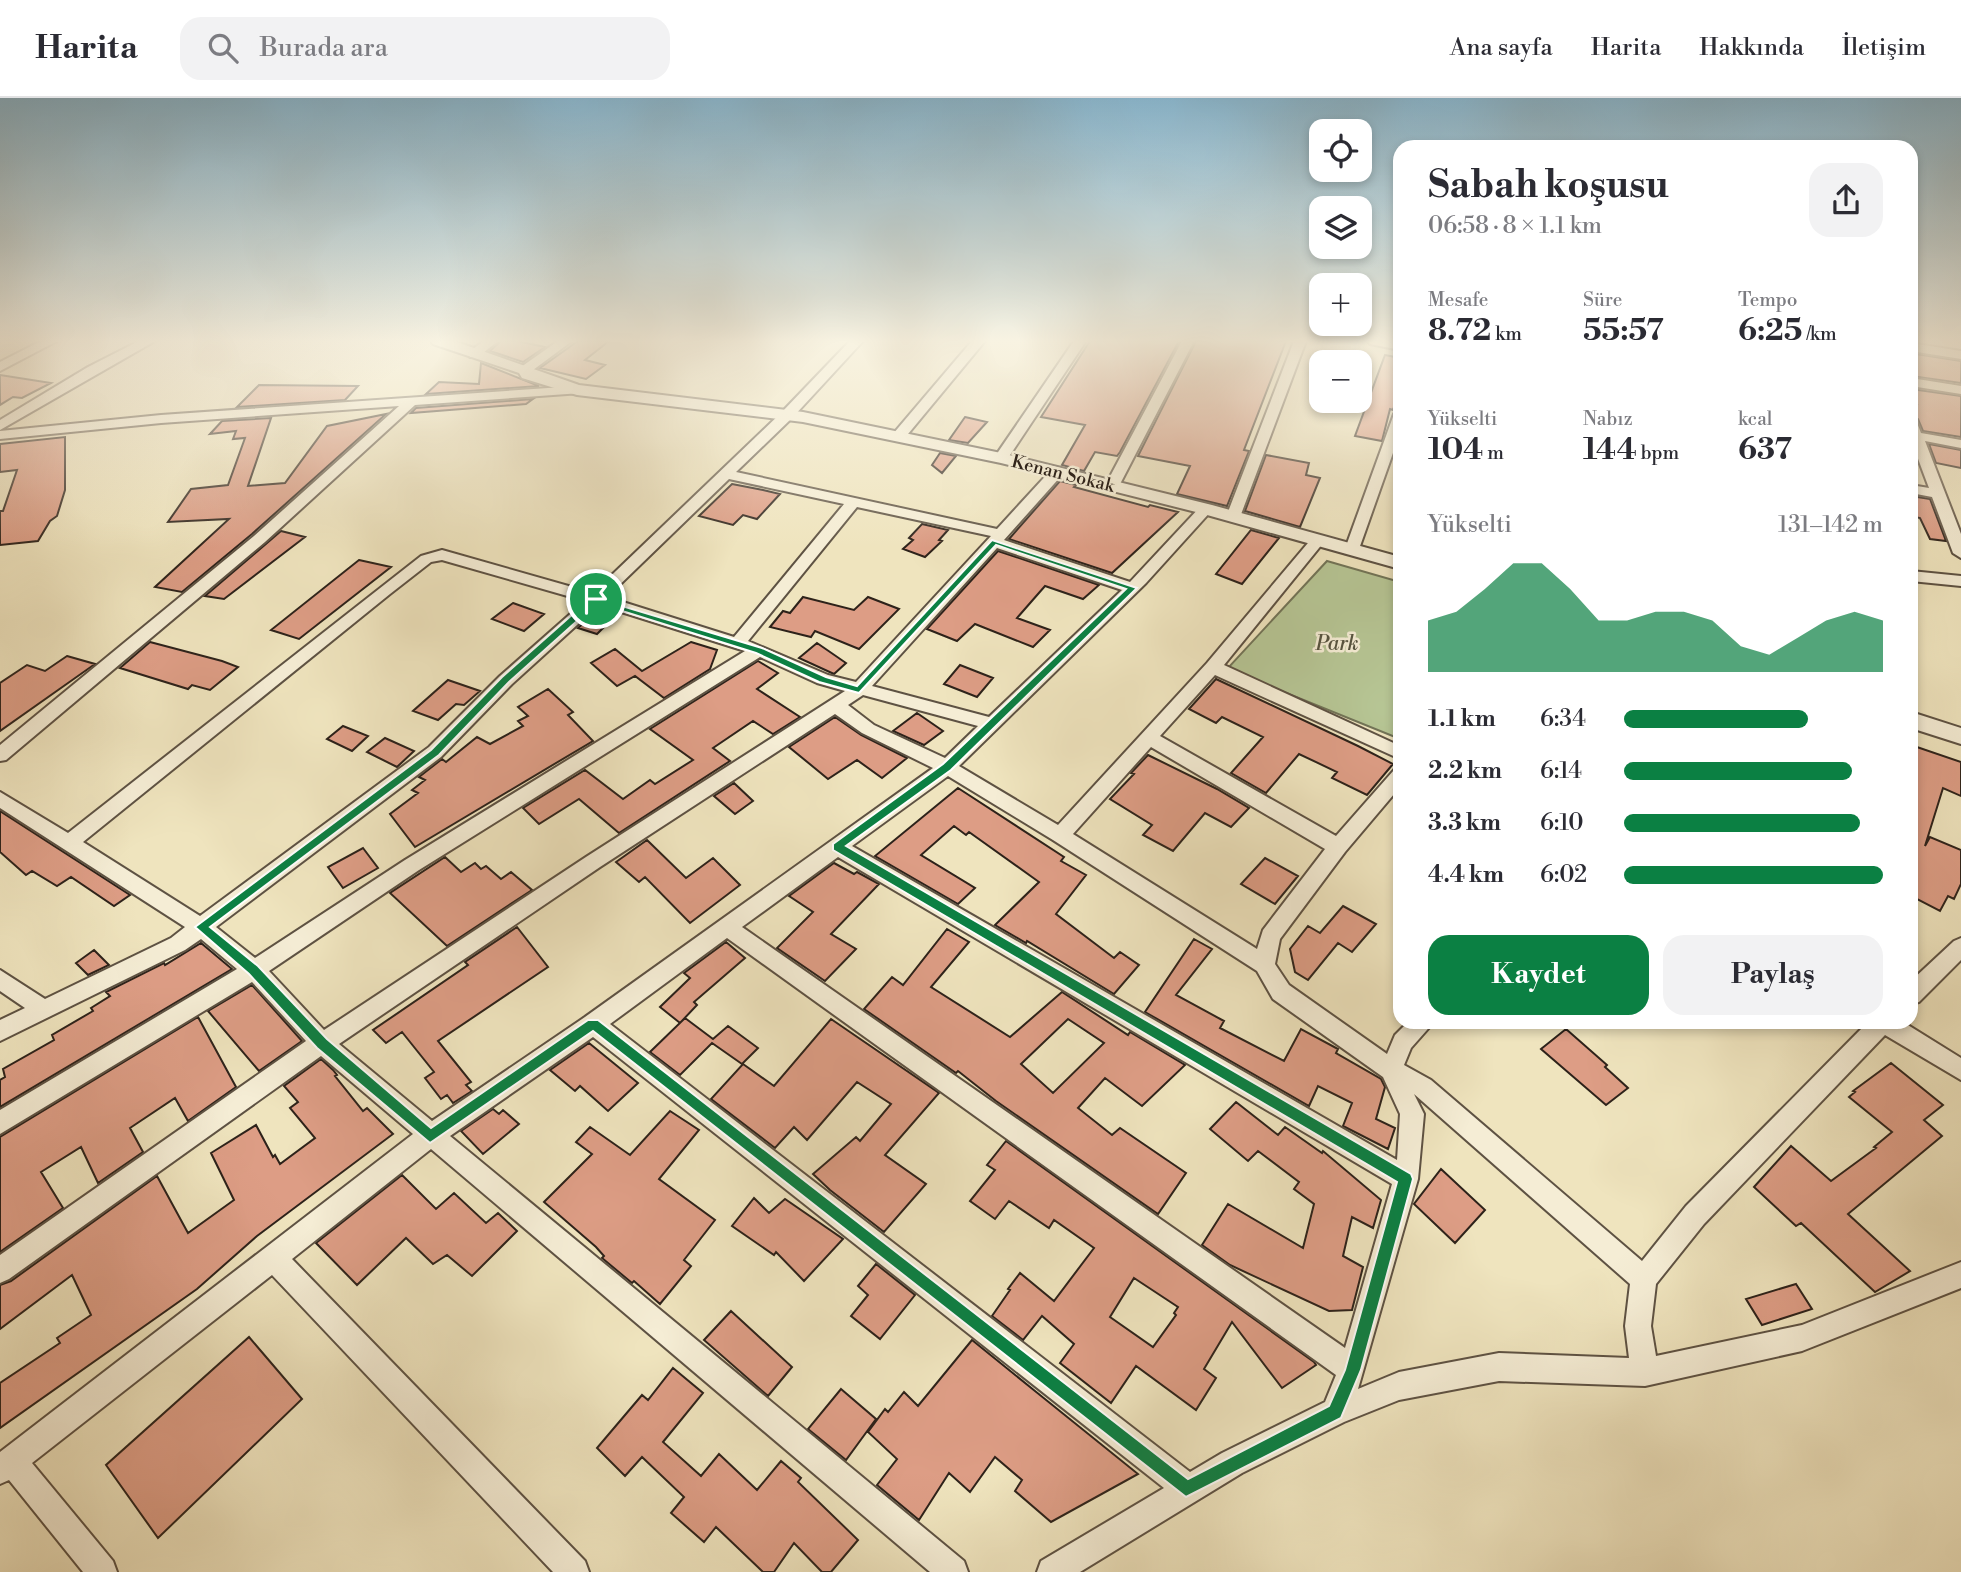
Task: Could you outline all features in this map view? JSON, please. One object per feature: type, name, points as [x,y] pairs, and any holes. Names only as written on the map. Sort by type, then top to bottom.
[{"type":"street","points":[[0,426],[27,410]]},
{"type":"street","points":[[0,435],[162,419],[305,410]]},
{"type":"street","points":[[0,755],[145,638],[316,493],[403,410]]},
{"type":"street","name":"Kenan Sokak","points":[[743,410],[787,415],[1001,458],[1206,509],[1393,562]]},
{"type":"street","points":[[0,1031],[178,944],[435,752],[506,680],[596,599],[792,410]]},
{"type":"street","points":[[898,436],[920,410]]},
{"type":"street","points":[[1001,458],[1034,410]]},
{"type":"street","points":[[1112,486],[1152,410]]},
{"type":"street","points":[[1233,517],[1274,410]]},
{"type":"street","points":[[1918,433],[1961,444]]},
{"type":"street","points":[[1352,549],[1393,434]]},
{"type":"street","points":[[1918,446],[1961,553]]},
{"type":"street","points":[[0,1270],[322,1043],[593,862],[859,690],[1057,472]]},
{"type":"street","points":[[725,474],[998,538],[1132,588]]},
{"type":"street","points":[[1918,490],[1936,493]]},
{"type":"street","points":[[737,644],[853,503]]},
{"type":"street","points":[[102,1572],[6,1465],[430,1136],[593,1024],[947,767],[1132,588],[1206,509]]},
{"type":"street","points":[[1060,835],[1213,667],[1318,540]]},
{"type":"street","points":[[68,844],[426,559],[442,555],[759,650],[823,679],[993,724]]},
{"type":"street","points":[[1918,577],[1961,580]]},
{"type":"street","points":[[0,1123],[254,970],[412,865],[759,650]]},
{"type":"street","points":[[1213,667],[1393,750]]},
{"type":"street","points":[[835,705],[868,729],[947,767],[1060,835],[1264,965],[1281,992],[1391,1070],[1423,1087],[1644,1279]]},
{"type":"street","points":[[1918,722],[1961,736]]},
{"type":"street","points":[[1149,738],[1338,847]]},
{"type":"street","points":[[1264,965],[1270,936],[1338,847],[1393,783]]},
{"type":"street","points":[[0,799],[201,927],[254,970],[322,1043],[430,1136],[953,1572]]},
{"type":"street","points":[[837,847],[1406,1179]]},
{"type":"street","points":[[727,927],[1353,1370]]},
{"type":"street","points":[[1918,988],[1961,947]]},
{"type":"street","points":[[0,979],[44,1010]]},
{"type":"street","points":[[593,1024],[1186,1488]]},
{"type":"street","points":[[1335,1412],[1353,1370],[1406,1179],[1412,1114],[1391,1070],[1403,1042],[1416,1029]]},
{"type":"street","points":[[1645,1372],[1638,1326],[1644,1279],[1695,1215],[1877,1029]]},
{"type":"street","points":[[1895,1029],[1961,1070]]},
{"type":"street","points":[[273,1257],[574,1572]]},
{"type":"street","points":[[1052,1572],[1186,1488],[1335,1412],[1399,1386],[1499,1367],[1645,1372],[1801,1338],[1961,1275]]},
{"type":"green space","name":"Park","points":[[1327,561],[1393,580],[1393,736],[1227,669]]},
{"type":"building","points":[[414,410],[452,410],[411,413]]},
{"type":"building","points":[[1046,410],[1142,410],[1117,456],[1095,452],[1084,471],[1062,465],[1085,425],[1041,417]]},
{"type":"building","points":[[1161,410],[1259,410],[1244,450],[1249,451],[1227,506],[1177,494],[1190,466],[1138,456]]},
{"type":"building","points":[[1372,410],[1390,410],[1382,441],[1355,436],[1364,413],[1372,413]]},
{"type":"building","points":[[1918,410],[1961,410],[1961,437],[1923,431],[1918,419]]},
{"type":"building","points":[[386,414],[252,534],[182,592],[155,587],[229,519],[168,522],[191,489],[228,485],[245,438],[233,439],[236,431],[210,434],[222,421],[271,418],[248,486],[285,483],[327,426]]},
{"type":"building","points":[[965,417],[987,422],[968,443],[949,440]]},
{"type":"building","points":[[65,437],[65,490],[57,516],[50,521],[38,541],[0,545],[0,511],[3,511],[17,470],[0,472],[0,444]]},
{"type":"building","points":[[1929,444],[1961,450],[1961,468],[1936,463]]},
{"type":"building","points":[[940,453],[956,456],[942,473],[932,465]]},
{"type":"building","points":[[1266,455],[1309,463],[1306,475],[1320,478],[1300,527],[1245,511]]},
{"type":"building","points":[[1060,481],[1148,507],[1150,505],[1178,512],[1112,573],[1009,539]]},
{"type":"building","points":[[732,484],[780,494],[757,519],[743,515],[733,525],[699,516]]},
{"type":"building","points":[[1918,497],[1930,499],[1946,541],[1930,539],[1920,518]]},
{"type":"building","points":[[922,524],[948,530],[939,540],[942,541],[925,557],[903,549],[913,540],[909,538]]},
{"type":"building","points":[[1251,530],[1279,538],[1242,584],[1216,574]]},
{"type":"building","points":[[281,531],[305,537],[224,599],[205,596]]},
{"type":"building","points":[[998,551],[1099,585],[1083,599],[1045,586],[1017,618],[1050,630],[1033,647],[975,624],[957,641],[927,629]]},
{"type":"building","points":[[359,560],[391,567],[299,639],[271,630]]},
{"type":"building","points":[[803,597],[854,610],[868,597],[899,609],[859,649],[815,631],[811,637],[770,627],[783,611],[790,613]]},
{"type":"building","points":[[513,603],[544,614],[524,631],[492,619]]},
{"type":"building","points":[[599,609],[617,614],[597,634],[578,628]]},
{"type":"building","points":[[150,642],[238,667],[210,690],[192,685],[188,689],[120,668]]},
{"type":"building","points":[[691,642],[717,650],[710,669],[664,698],[635,676],[617,686],[591,663],[615,649],[642,671]]},
{"type":"building","points":[[817,643],[846,663],[834,674],[799,658]]},
{"type":"building","points":[[67,656],[95,664],[0,731],[0,683],[27,665],[45,671]]},
{"type":"building","points":[[758,661],[778,673],[757,689],[800,717],[773,734],[753,721],[713,748],[730,761],[619,833],[579,799],[539,824],[523,808],[585,770],[623,799],[650,780],[655,784],[693,760],[650,729]]},
{"type":"building","points":[[960,665],[993,678],[977,697],[944,684]]},
{"type":"building","points":[[1216,679],[1393,764],[1367,795],[1332,778],[1337,772],[1299,754],[1266,793],[1231,773],[1263,737],[1222,717],[1216,723],[1189,709]]},
{"type":"building","points":[[448,680],[480,691],[464,705],[456,704],[438,720],[413,711]]},
{"type":"building","points":[[548,689],[573,712],[568,715],[593,741],[415,847],[390,814],[418,793],[412,790],[425,780],[419,777],[442,759],[446,762],[477,737],[490,744],[523,726],[518,721],[528,716],[518,707]]},
{"type":"building","points":[[917,713],[943,731],[924,745],[893,731]]},
{"type":"building","points":[[835,717],[861,735],[907,758],[882,778],[857,760],[828,779],[789,747]]},
{"type":"building","points":[[343,726],[368,736],[352,751],[327,739]]},
{"type":"building","points":[[385,738],[414,751],[397,767],[367,752]]},
{"type":"building","points":[[1918,747],[1961,762],[1961,796],[1943,788],[1925,846],[1930,837],[1961,850],[1961,884],[1954,899],[1948,896],[1940,911],[1918,900]]},
{"type":"building","points":[[1148,755],[1249,808],[1231,827],[1205,813],[1173,851],[1143,835],[1152,825],[1110,799]]},
{"type":"building","points":[[734,783],[753,801],[735,814],[714,796]]},
{"type":"building","points":[[958,788],[1064,857],[1061,861],[1086,875],[1056,914],[1114,958],[1120,952],[1139,965],[1114,994],[1027,941],[1026,943],[995,925],[1039,882],[969,832],[966,835],[954,826],[921,855],[975,888],[958,904],[875,856]]},
{"type":"building","points":[[0,811],[130,895],[114,906],[71,877],[57,886],[32,871],[26,875],[0,852]]},
{"type":"building","points":[[647,840],[686,878],[713,858],[740,885],[690,923],[645,877],[639,882],[616,862]]},
{"type":"building","points":[[363,848],[378,868],[343,888],[328,867]]},
{"type":"building","points":[[445,857],[461,872],[475,863],[481,869],[486,866],[501,879],[511,872],[532,890],[447,946],[390,893]]},
{"type":"building","points":[[1265,858],[1298,876],[1275,904],[1241,884]]},
{"type":"building","points":[[834,863],[879,884],[831,934],[856,949],[825,981],[777,948],[813,912],[789,896]]},
{"type":"building","points":[[1343,906],[1376,924],[1352,952],[1338,943],[1308,980],[1295,972],[1290,949],[1308,926],[1320,933]]},
{"type":"building","points":[[517,927],[548,967],[438,1041],[471,1082],[466,1085],[472,1091],[453,1103],[447,1095],[441,1099],[425,1078],[434,1072],[402,1032],[386,1043],[373,1030],[468,965],[465,962]]},
{"type":"building","points":[[947,929],[969,942],[931,987],[1010,1037],[1062,992],[1128,1035],[1130,1032],[1185,1065],[1142,1106],[1105,1078],[1078,1108],[1112,1135],[1120,1128],[1186,1173],[1158,1214],[996,1101],[958,1071],[956,1073],[864,1009],[892,977],[903,985]],"holes":[[[1068,1019],[1104,1043],[1053,1093],[1021,1064]]]},
{"type":"building","points":[[1194,939],[1212,949],[1176,995],[1224,1021],[1220,1028],[1284,1061],[1301,1029],[1338,1049],[1336,1053],[1381,1079],[1385,1087],[1376,1119],[1395,1128],[1388,1149],[1343,1126],[1352,1103],[1318,1086],[1309,1106],[1145,1012]]},
{"type":"building","points":[[726,942],[745,958],[694,1002],[697,1005],[680,1023],[660,1007],[690,978],[684,973]]},
{"type":"building","points":[[201,943],[232,969],[0,1107],[0,1080],[5,1077],[3,1069],[54,1040],[52,1035],[93,1011],[91,1008],[110,996],[106,992],[164,963],[165,965]]},
{"type":"building","points":[[94,950],[109,965],[88,975],[76,963]]},
{"type":"building","points":[[252,985],[302,1041],[259,1071],[208,1011]]},
{"type":"building","points":[[198,1017],[236,1087],[188,1121],[175,1098],[130,1128],[143,1152],[98,1183],[81,1147],[41,1172],[63,1208],[0,1252],[0,1137]]},
{"type":"building","points":[[685,1018],[713,1039],[728,1026],[758,1048],[742,1064],[712,1043],[680,1075],[650,1052]]},
{"type":"building","points":[[831,1019],[939,1093],[885,1155],[926,1184],[884,1232],[813,1174],[856,1137],[860,1141],[891,1104],[857,1082],[807,1140],[794,1127],[775,1148],[711,1099],[743,1064],[774,1086]]},
{"type":"building","points":[[1566,1029],[1607,1065],[1605,1067],[1628,1088],[1606,1105],[1541,1049]]},
{"type":"building","points":[[589,1043],[638,1083],[608,1111],[580,1086],[575,1091],[550,1070]]},
{"type":"building","points":[[321,1059],[333,1070],[363,1111],[367,1108],[393,1134],[257,1236],[197,1289],[0,1428],[0,1383],[60,1343],[57,1338],[91,1315],[72,1275],[0,1329],[0,1285],[11,1281],[157,1176],[188,1233],[234,1200],[211,1153],[256,1125],[273,1157],[275,1155],[280,1164],[315,1138],[290,1108],[298,1102],[284,1086]]},
{"type":"building","points":[[1891,1063],[1943,1105],[1924,1120],[1942,1136],[1848,1214],[1910,1271],[1875,1292],[1801,1223],[1796,1226],[1754,1187],[1791,1146],[1831,1181],[1876,1148],[1874,1147],[1892,1132],[1849,1097],[1855,1092],[1853,1091]]},
{"type":"building","points":[[1236,1102],[1278,1135],[1285,1127],[1322,1153],[1323,1151],[1381,1200],[1373,1228],[1352,1217],[1343,1256],[1363,1267],[1352,1310],[1329,1311],[1230,1265],[1202,1245],[1228,1204],[1303,1248],[1314,1204],[1294,1189],[1299,1182],[1258,1151],[1248,1161],[1210,1129]]},
{"type":"building","points":[[493,1109],[499,1114],[503,1110],[519,1124],[483,1154],[461,1131]]},
{"type":"building","points":[[670,1111],[699,1130],[659,1179],[715,1220],[684,1260],[691,1266],[660,1304],[602,1258],[604,1256],[596,1247],[544,1202],[592,1154],[576,1142],[590,1127],[630,1155]]},
{"type":"building","points":[[1006,1141],[1316,1365],[1282,1388],[1232,1322],[1204,1369],[1216,1378],[1196,1410],[1136,1366],[1111,1403],[1060,1363],[1074,1344],[1042,1316],[1023,1340],[992,1316],[1020,1273],[1054,1301],[1094,1248],[1054,1220],[1049,1228],[1009,1201],[995,1219],[970,1201],[995,1170],[987,1165]],"holes":[[[1134,1278],[1178,1307],[1174,1313],[1176,1315],[1153,1347],[1110,1317]]]},
{"type":"building","points":[[1441,1169],[1485,1210],[1455,1243],[1414,1204]]},
{"type":"building","points":[[402,1175],[436,1209],[454,1193],[486,1223],[498,1213],[517,1231],[472,1276],[447,1255],[433,1264],[406,1238],[357,1285],[316,1243]]},
{"type":"building","points":[[754,1198],[769,1213],[785,1199],[843,1239],[804,1281],[776,1252],[774,1255],[732,1226]]},
{"type":"building","points":[[876,1264],[915,1295],[880,1339],[851,1316],[868,1295],[858,1286]]},
{"type":"building","points":[[1796,1284],[1812,1309],[1762,1325],[1746,1299]]},
{"type":"building","points":[[731,1311],[792,1367],[768,1396],[704,1340]]},
{"type":"building","points":[[249,1337],[302,1399],[158,1538],[106,1465]]},
{"type":"building","points":[[972,1340],[1138,1474],[1051,1522],[1015,1491],[1022,1480],[995,1457],[970,1492],[949,1473],[919,1520],[877,1485],[897,1459],[868,1432],[885,1409],[888,1412],[904,1392],[918,1406]]},
{"type":"building","points":[[673,1368],[703,1393],[663,1442],[701,1476],[719,1454],[757,1490],[781,1461],[801,1478],[798,1482],[858,1540],[831,1572],[822,1572],[794,1543],[774,1572],[763,1572],[716,1527],[704,1542],[671,1513],[684,1497],[642,1457],[625,1476],[597,1448],[642,1395],[648,1400]]},
{"type":"building","points":[[841,1389],[876,1419],[846,1460],[808,1429]]},
{"type":"route","points":[[995,542],[1132,588],[947,767],[837,847],[1406,1179],[1353,1370],[1335,1412],[1186,1488],[593,1024],[430,1136],[322,1043],[254,970],[201,927],[321,840],[435,752],[506,680],[596,599],[759,650],[823,679],[859,690],[995,542]]}]
